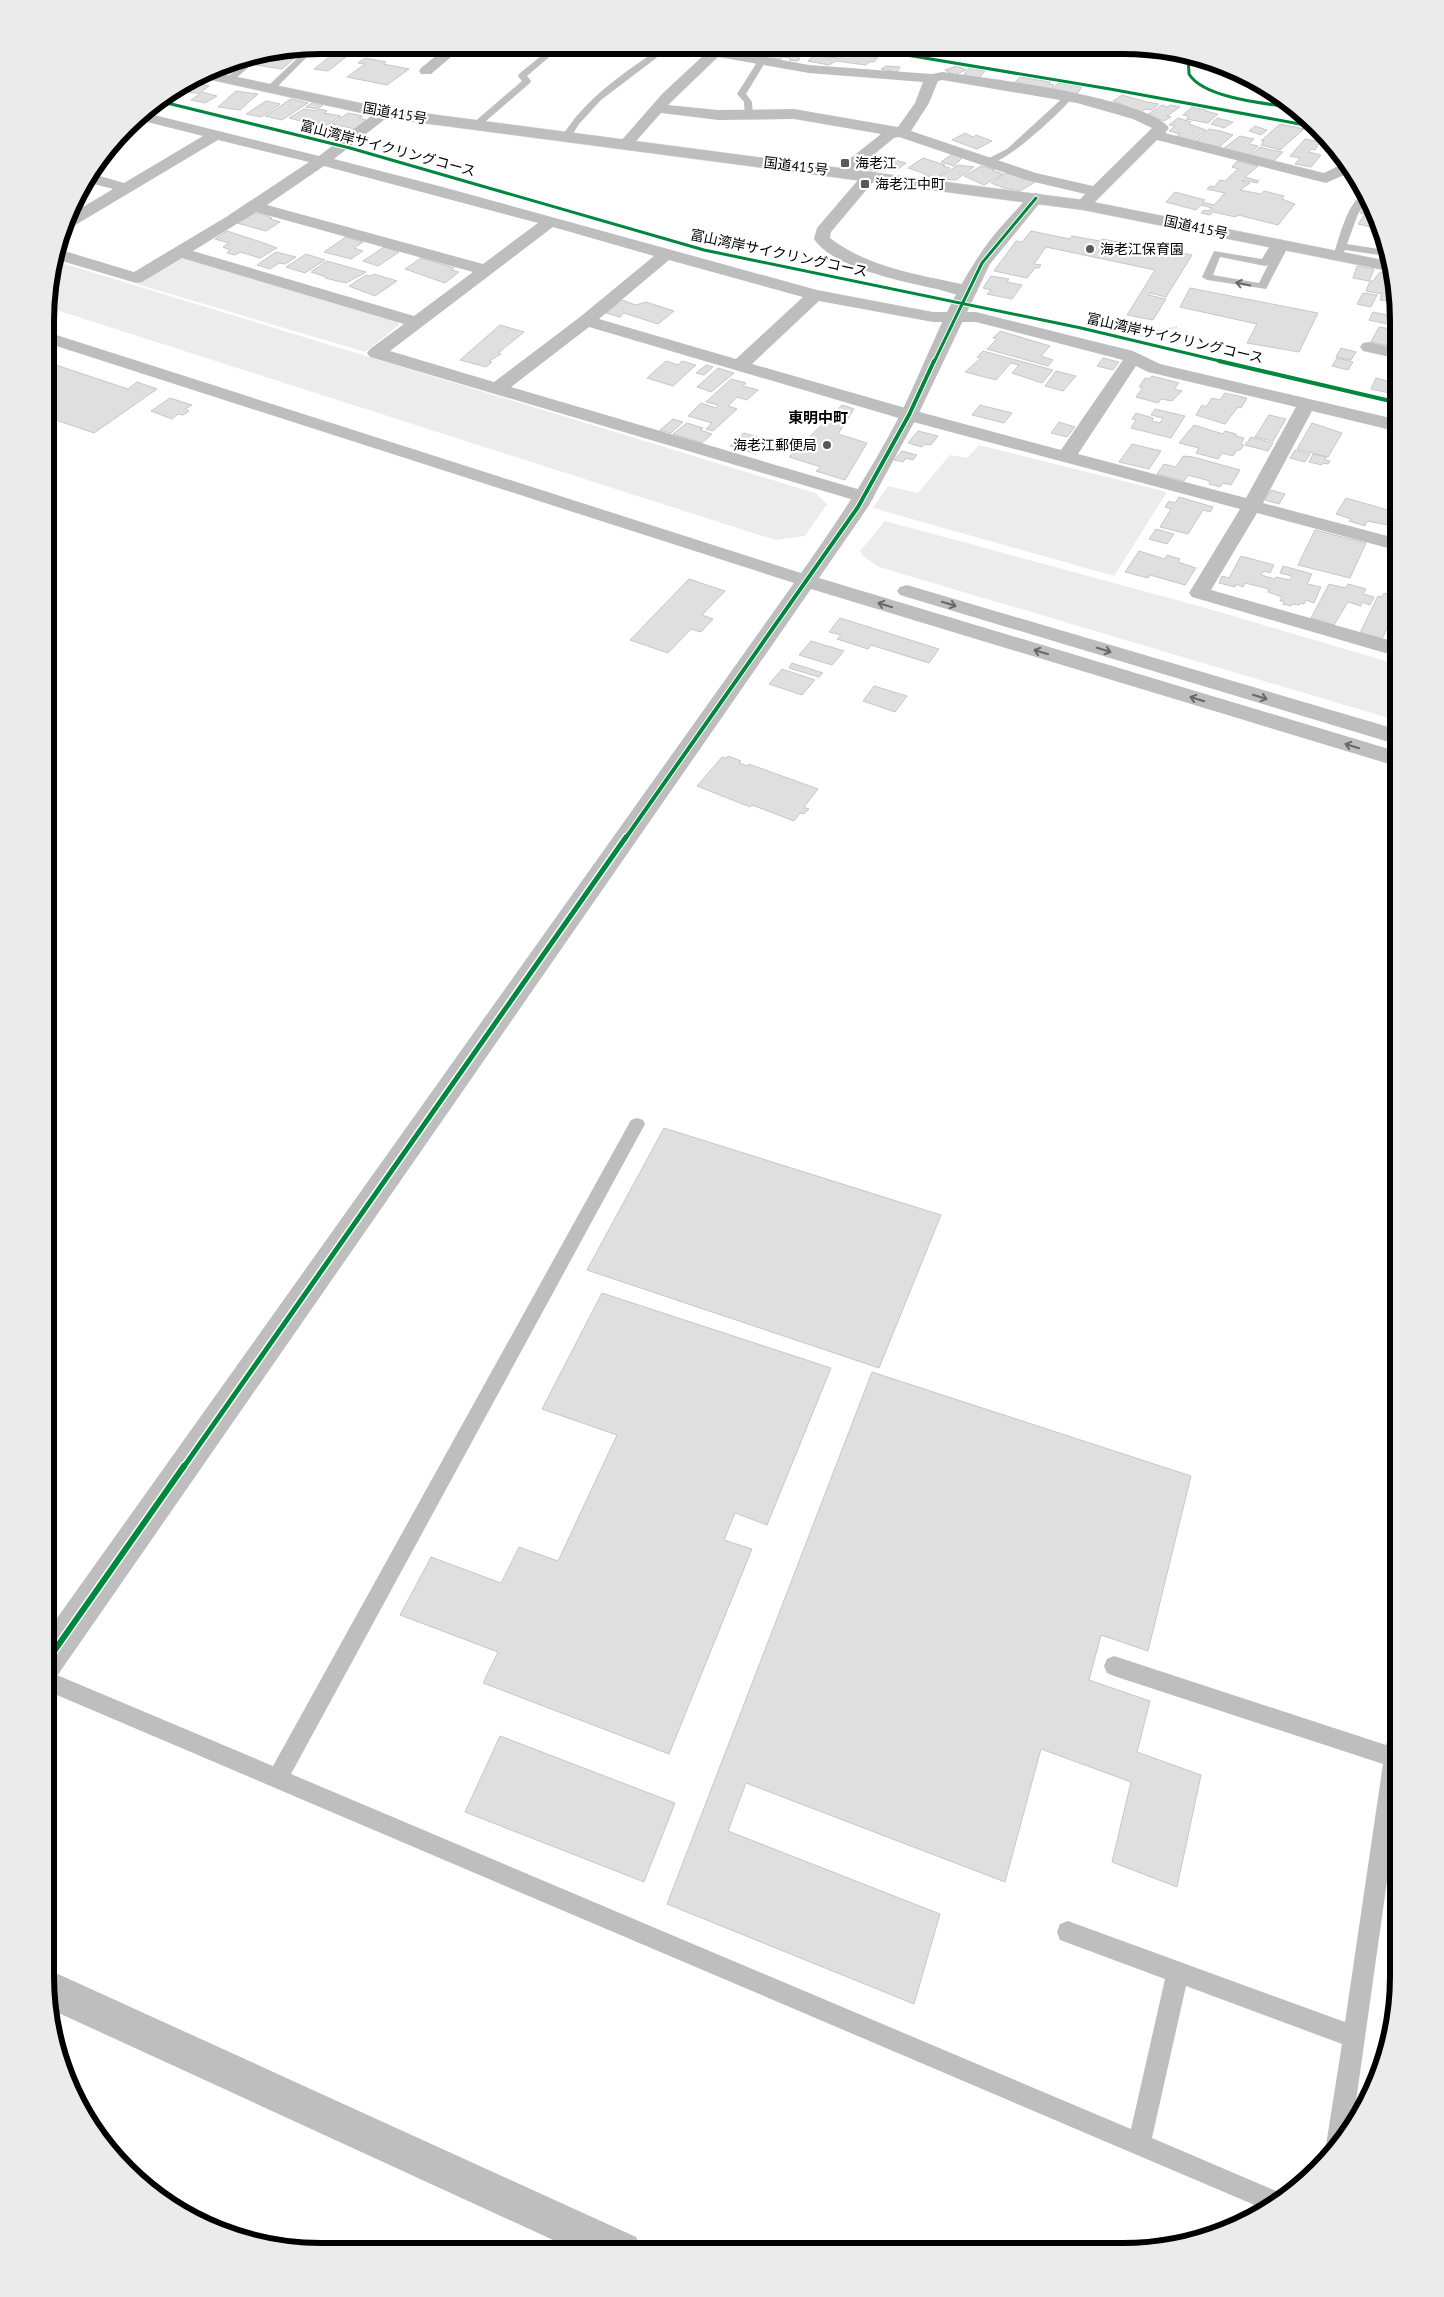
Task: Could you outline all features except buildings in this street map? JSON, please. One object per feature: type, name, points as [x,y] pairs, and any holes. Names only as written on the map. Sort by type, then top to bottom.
[{"type":"main road","points":[[426,70],[446,54]]},
{"type":"main road","points":[[625,145],[657,108],[713,54]]},
{"type":"main road","points":[[725,54],[809,68],[932,78],[942,76],[1070,96],[1098,102],[1153,121],[1161,128],[1095,191],[1083,205]]},
{"type":"main road","name":"国道415号","points":[[224,72],[236,71],[270,88],[384,113],[1083,205],[1279,244],[1339,251],[1384,265]]},
{"type":"main road","points":[[843,172],[889,135],[903,131],[922,103],[932,78]]},
{"type":"main road","points":[[657,108],[718,115],[794,114],[899,132],[1032,178],[1095,191]]},
{"type":"main road","points":[[62,256],[136,278],[253,206],[325,157],[384,113]]},
{"type":"main road","points":[[148,118],[215,135],[325,157],[550,222],[815,295],[934,317],[976,317],[1136,350],[1154,368],[1390,424]]},
{"type":"main road","points":[[74,219],[215,135]]},
{"type":"main road","points":[[1155,135],[1240,158],[1326,178],[1343,170]]},
{"type":"main road","points":[[870,176],[823,231],[822,239],[858,261],[881,270],[968,291]]},
{"type":"main road","points":[[95,179],[125,188]]},
{"type":"main road","points":[[54,1651],[809,569],[864,497],[909,415],[955,317],[988,256],[1009,228],[1036,198]]},
{"type":"main road","points":[[253,206],[485,270]]},
{"type":"main road","points":[[550,222],[376,352],[864,497]]},
{"type":"main road","points":[[180,252],[416,322]]},
{"type":"main road","points":[[499,388],[586,321],[666,254]]},
{"type":"main road","points":[[740,365],[815,295]]},
{"type":"main road","points":[[586,321],[909,415],[1390,542]]},
{"type":"main road","points":[[54,323],[682,522]]},
{"type":"main road","points":[[54,339],[809,569],[1390,735]]},
{"type":"main road","points":[[1369,348],[1390,352]]},
{"type":"main road","points":[[1066,457],[1136,350]]},
{"type":"main road","points":[[1307,404],[1252,506],[1199,593],[1390,647]]},
{"type":"main road","points":[[809,569],[1390,757]]},
{"type":"main road","points":[[54,1991],[605,2243]]},
{"type":"lane","points":[[270,88],[306,54]]},
{"type":"lane","points":[[475,126],[527,81],[522,76],[548,54]]},
{"type":"lane","points":[[566,138],[573,124],[605,91],[657,54]]},
{"type":"lane","points":[[749,115],[748,102],[741,94],[762,61]]},
{"type":"lane","points":[[236,71],[245,65]]},
{"type":"lane","points":[[988,162],[1010,151],[1070,96]]},
{"type":"lane","points":[[1362,201],[1353,214],[1339,251],[1381,253]]},
{"type":"lane","points":[[1279,244],[1262,288],[1207,277],[1217,253],[1265,263],[1279,244]]},
{"type":"lane","points":[[277,1779],[637,1124]]},
{"type":"lane","points":[[1114,1666],[1390,1756]]},
{"type":"lane","points":[[54,1684],[1269,2199]]},
{"type":"lane","points":[[1340,2131],[1390,1803]]},
{"type":"lane","points":[[1068,1932],[1354,2036]]},
{"type":"lane","points":[[1139,2145],[1178,1972]]},
{"type":"path","points":[[1136,350],[1146,333],[1178,327]]},
{"type":"shaded area","points":[[1186,62],[1231,77],[1223,75]]},
{"type":"shaded area","points":[[187,258],[397,321],[399,325],[365,352],[137,284],[177,259]]},
{"type":"shaded area","points":[[60,263],[815,493],[827,504],[805,536],[775,540],[54,309]]},
{"type":"shaded area","points":[[979,445],[1167,492],[1114,576],[873,508],[888,486],[918,493],[950,455],[967,458]]},
{"type":"shaded area","points":[[885,521],[1202,607],[1390,662],[1390,718],[879,567],[864,557],[860,551]]},
{"type":"cycle path","points":[[901,54],[1110,89],[1304,125]]},
{"type":"cycle path","points":[[1187,62],[1189,74],[1201,86],[1226,95],[1280,105]]},
{"type":"cycle path","name":"富山湾岸サイクリングコース","points":[[167,103],[350,148],[704,250],[1081,328],[1390,401]]},
{"type":"cycle path","points":[[54,1651],[858,507],[909,415],[961,303],[982,263],[1009,228],[1036,198]]},
{"type":"place","name":"海老江","points":[[845,163]]},
{"type":"place","name":"海老江中町","points":[[865,184]]},
{"type":"place","name":"海老江保育園","points":[[1090,249]]},
{"type":"place","name":"海老江郵便局","points":[[827,445]]},
{"type":"district","name":"東明中町","points":[[818,417]]}]
